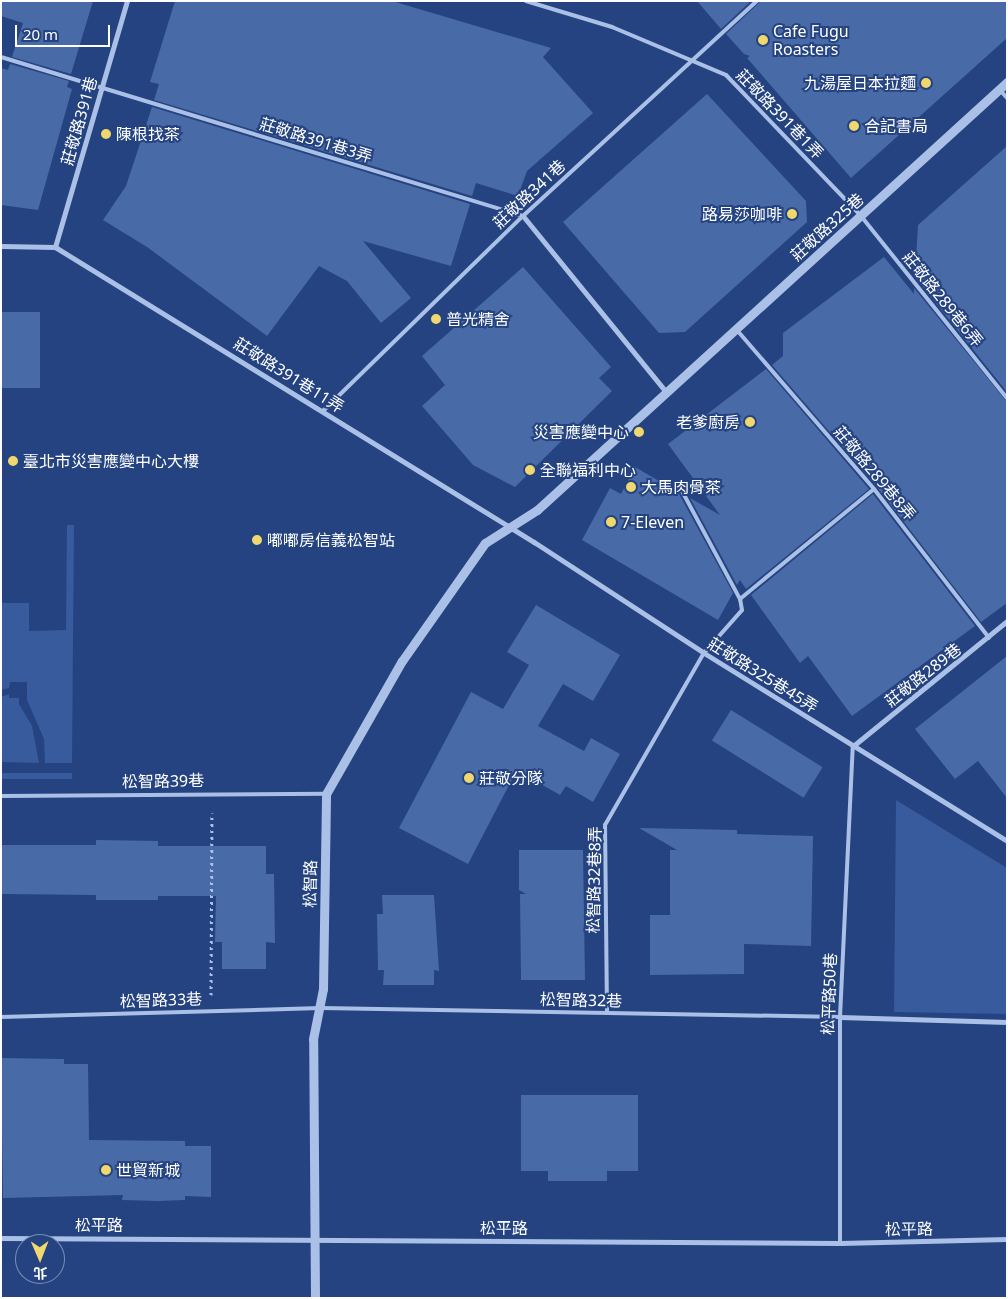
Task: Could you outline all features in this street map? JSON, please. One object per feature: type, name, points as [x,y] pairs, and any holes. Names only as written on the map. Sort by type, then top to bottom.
[{"type":"street","name":"莊敬路391巷","points":[[55,247],[127,1]]},
{"type":"street","name":"莊敬路325巷","points":[[508,527],[537,510],[1007,82]]},
{"type":"street","points":[[523,216],[667,393]]},
{"type":"street","points":[[1,246],[55,247]]},
{"type":"street","name":"莊敬路391巷11弄","points":[[55,247],[508,527]]},
{"type":"street","name":"莊敬路325巷45弄","points":[[508,527],[704,653],[1007,841]]},
{"type":"street","name":"松智路","points":[[315,1298],[313,1039],[321,1008],[326,794],[402,661],[485,543],[508,527]]},
{"type":"street","name":"莊敬路289巷","points":[[853,746],[989,638],[1007,621]]},
{"type":"street","points":[[840,1017],[1007,1022]]},
{"type":"street","name":"松平路","points":[[1,1238],[840,1243],[1007,1239]]},
{"type":"lane","name":"莊敬路391巷1弄","points":[[526,1],[612,27],[726,75],[860,216]]},
{"type":"lane","name":"莊敬路341巷","points":[[323,411],[523,216],[757,1]]},
{"type":"lane","name":"莊敬路391巷3弄","points":[[1,57],[523,216]]},
{"type":"lane","points":[[999,88],[1007,98]]},
{"type":"lane","name":"莊敬路289巷6弄","points":[[860,216],[1007,398]]},
{"type":"lane","name":"莊敬路289巷8弄","points":[[736,329],[874,489],[989,638]]},
{"type":"lane","points":[[682,491],[740,599],[874,489]]},
{"type":"lane","name":"松智路32巷8弄","points":[[606,1013],[605,824],[704,653],[742,610],[740,599]]},
{"type":"lane","name":"松平路50巷","points":[[840,1243],[840,1017],[853,746]]},
{"type":"lane","name":"松智路39巷","points":[[1,796],[212,793],[326,794]]},
{"type":"lane","name":"松智路32巷","points":[[321,1008],[840,1017]]},
{"type":"lane","name":"松智路33巷","points":[[1,1017],[321,1008]]},
{"type":"path","points":[[211,1011],[212,793]]},
{"type":"shaded area","points":[[67,525],[74,525],[72,763],[45,763],[44,739],[27,700],[27,682],[10,682],[9,688],[1,690],[2,603],[29,603],[29,631],[66,630]]},
{"type":"shaded area","points":[[9,694],[9,698],[19,698],[19,704],[32,726],[39,763],[1,762],[1,697]]},
{"type":"shaded area","points":[[1,773],[72,773],[72,779],[1,779]]},
{"type":"shaded area","points":[[896,800],[1007,868],[1007,1014],[894,1012]]},
{"type":"building","points":[[1,1],[93,1],[71,74],[12,57],[23,23],[1,16]]},
{"type":"building","points":[[175,1],[392,1],[551,48],[543,57],[593,113],[527,171],[518,196],[476,183],[472,196],[154,100],[159,84],[150,82]]},
{"type":"building","points":[[697,1],[751,1],[721,29]]},
{"type":"building","points":[[761,1],[1007,1],[1007,38],[851,178],[747,58],[750,56],[744,54],[726,34]]},
{"type":"building","points":[[10,64],[69,81],[67,87],[72,89],[38,210],[1,205],[1,68],[8,70]]},
{"type":"building","points":[[707,94],[806,201],[807,222],[685,332],[659,333],[563,222]]},
{"type":"building","points":[[152,107],[470,204],[451,266],[363,241],[411,298],[381,323],[347,281],[319,266],[267,336],[147,247],[103,220],[126,186]]},
{"type":"building","points":[[1007,146],[1007,392],[915,277],[918,225]]},
{"type":"building","points":[[884,257],[914,294],[914,288],[1007,402],[1007,603],[981,622],[877,487],[772,365],[783,356],[783,333]]},
{"type":"building","points":[[523,267],[611,367],[599,378],[612,391],[515,487],[473,465],[422,406],[445,385],[422,356]]},
{"type":"building","points":[[1,312],[40,312],[40,388],[1,388]]},
{"type":"building","points":[[766,369],[869,489],[746,589],[740,580],[737,585],[690,498],[720,515],[668,444]]},
{"type":"building","points":[[635,467],[678,492],[733,593],[718,620],[582,540],[610,488],[621,494]]},
{"type":"building","points":[[873,494],[975,626],[852,716],[808,656],[800,663],[751,595]]},
{"type":"building","points":[[536,605],[620,655],[593,701],[563,684],[538,726],[584,751],[591,738],[620,754],[593,802],[566,786],[560,795],[518,771],[518,768],[468,864],[399,828],[471,692],[503,709],[529,665],[507,652]]},
{"type":"building","points":[[1007,656],[1007,798],[978,761],[955,779],[915,729]]},
{"type":"building","points":[[731,710],[823,767],[804,798],[712,741]]},
{"type":"building","points":[[639,828],[737,830],[737,834],[813,836],[811,946],[744,944],[744,974],[650,975],[650,915],[670,915],[670,850],[677,850]]},
{"type":"building","points":[[96,840],[158,841],[158,846],[266,846],[266,874],[274,874],[275,943],[266,942],[266,969],[222,969],[222,942],[215,942],[216,896],[158,896],[158,900],[96,900],[96,895],[1,894],[1,845],[96,845]]},
{"type":"building","points":[[519,850],[583,850],[585,980],[521,980],[520,894],[526,894],[519,890]]},
{"type":"building","points":[[382,895],[434,895],[439,971],[434,970],[434,985],[383,985],[384,970],[378,970],[377,914],[383,914]]},
{"type":"building","points":[[1,1058],[64,1059],[64,1064],[88,1064],[89,1140],[185,1141],[185,1146],[211,1146],[211,1197],[185,1196],[185,1200],[158,1201],[122,1200],[123,1195],[3,1198]]},
{"type":"building","points":[[521,1095],[638,1095],[638,1171],[607,1171],[607,1181],[548,1181],[548,1171],[521,1171]]},
{"type":"place","name":"Cafe Fugu Roasters","points":[[763,40]]},
{"type":"place","name":"九湯屋日本拉麵","points":[[926,83]]},
{"type":"place","name":"合記書局","points":[[854,126]]},
{"type":"place","name":"陳根找茶","points":[[106,134]]},
{"type":"place","name":"路易莎咖啡","points":[[792,214]]},
{"type":"place","name":"普光精舍","points":[[436,319]]},
{"type":"place","name":"老爹廚房","points":[[750,422]]},
{"type":"place","name":"災害應變中心","points":[[639,432]]},
{"type":"place","name":"臺北市災害應變中心大樓","points":[[13,461]]},
{"type":"place","name":"全聯福利中心","points":[[530,470]]},
{"type":"place","name":"大馬肉骨茶","points":[[631,487]]},
{"type":"place","name":"7-Eleven","points":[[611,522]]},
{"type":"place","name":"嘟嘟房信義松智站","points":[[257,540]]},
{"type":"place","name":"莊敬分隊","points":[[469,778]]},
{"type":"place","name":"世貿新城","points":[[106,1170]]}]
